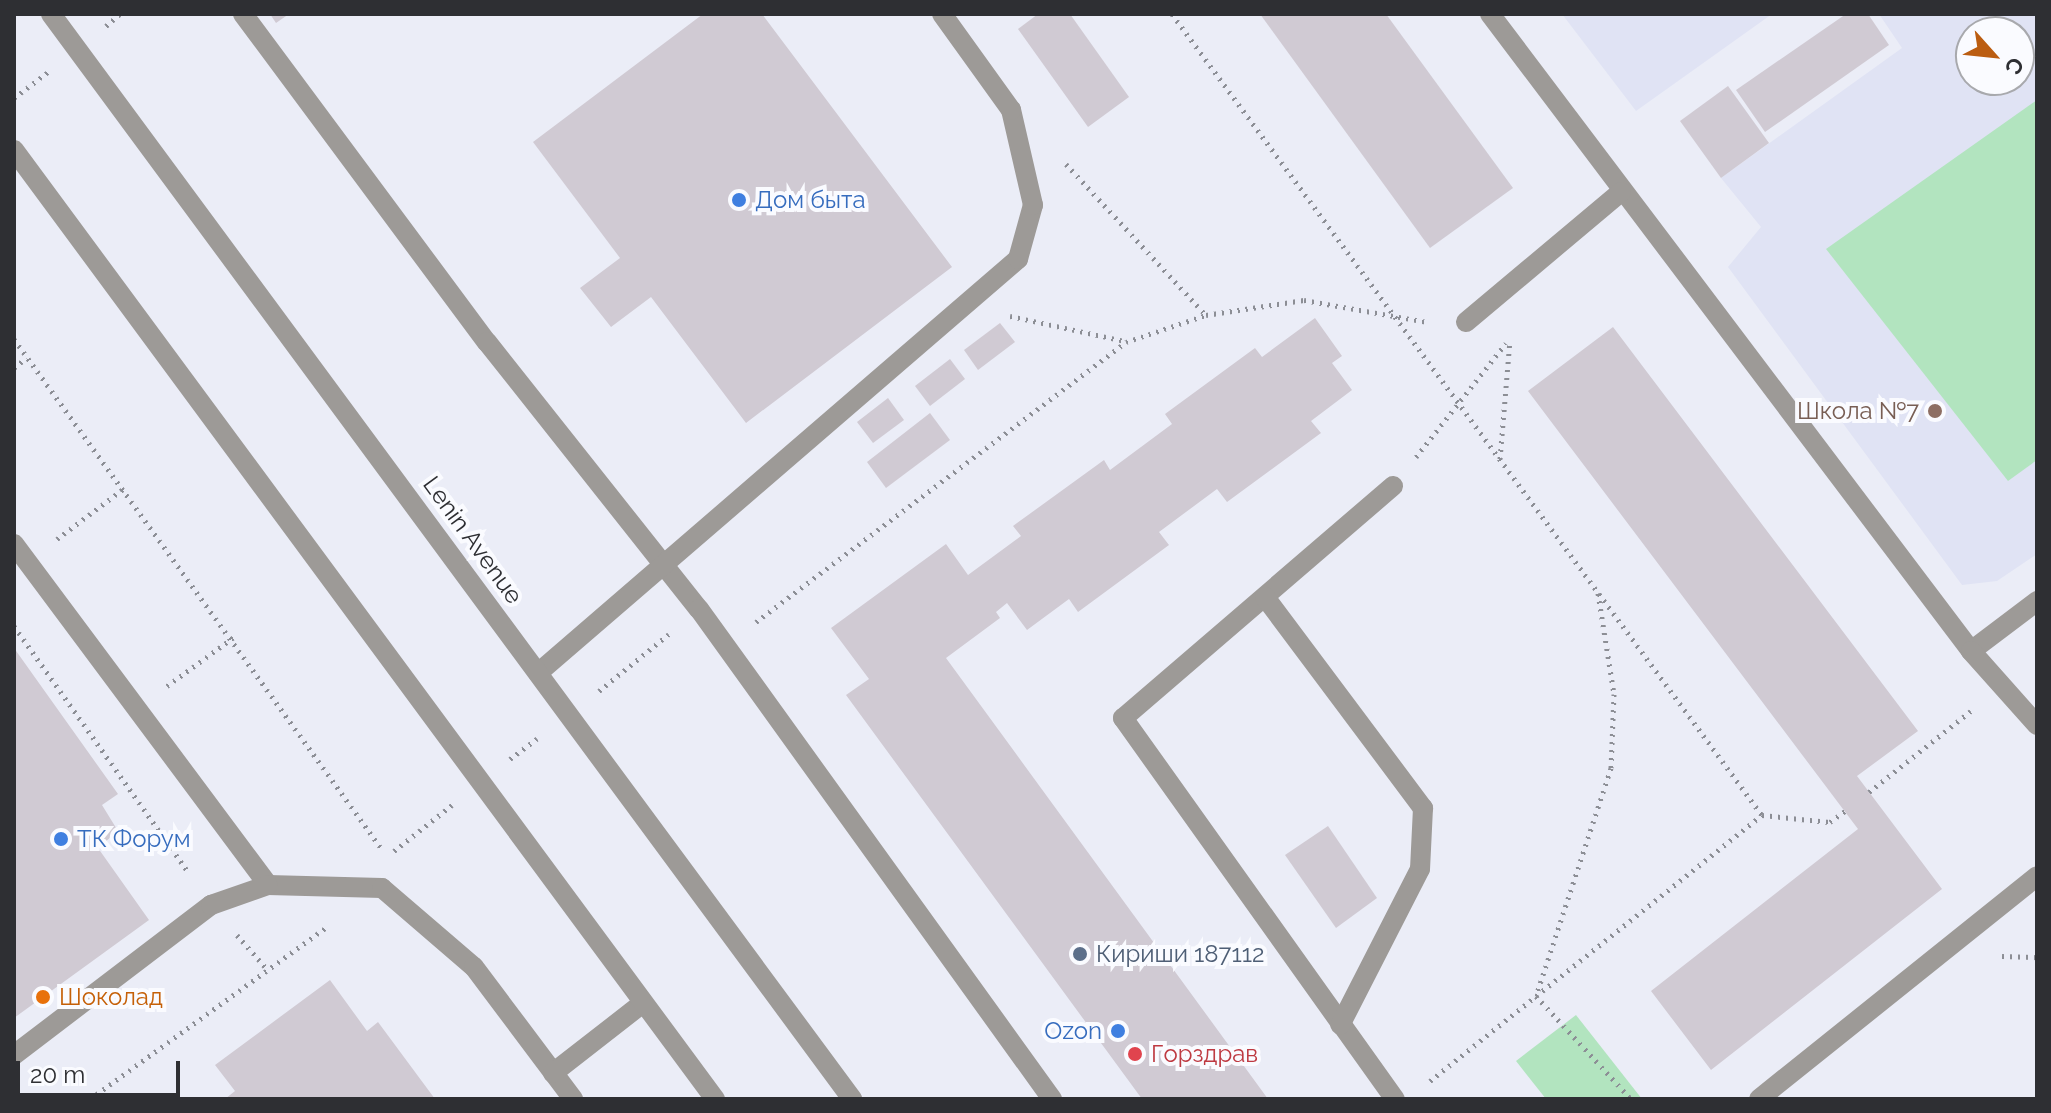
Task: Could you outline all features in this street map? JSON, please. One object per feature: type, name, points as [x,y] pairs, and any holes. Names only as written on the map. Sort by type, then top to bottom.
[{"type":"street","name":"Lenin Avenue","points":[[51,14],[852,1099]]},
{"type":"street","points":[[243,14],[723,647],[1052,1099]]},
{"type":"street","points":[[538,673],[659,563],[958,304],[1018,259],[1033,205],[1011,110],[942,14]]},
{"type":"street","points":[[1490,14],[1621,192],[1971,651],[2037,725]]},
{"type":"street","points":[[14,150],[715,1099]]},
{"type":"street","points":[[1466,322],[1621,192]]},
{"type":"street","points":[[1393,486],[1123,718],[1395,1099]]},
{"type":"street","points":[[14,544],[268,885]]},
{"type":"street","points":[[1265,597],[1423,808],[1420,869],[1340,1025]]},
{"type":"street","points":[[1971,651],[2037,601]]},
{"type":"street","points":[[1759,1099],[2037,876]]},
{"type":"street","points":[[14,1055],[211,905],[268,885],[382,888],[474,967],[573,1099]]},
{"type":"street","points":[[553,1073],[643,1003]]},
{"type":"path","points":[[1172,14],[1762,815]]},
{"type":"path","points":[[1056,155],[1206,315]]},
{"type":"path","points":[[1500,460],[1515,281]]},
{"type":"path","points":[[723,647],[1126,342],[1206,315],[1304,300],[1399,323],[1466,322]]},
{"type":"path","points":[[958,304],[1126,342]]},
{"type":"path","points":[[1393,486],[1510,338]]},
{"type":"path","points":[[14,339],[387,857],[382,888],[90,1099]]},
{"type":"path","points":[[14,368],[26,358]]},
{"type":"path","points":[[27,562],[123,489]]},
{"type":"path","points":[[1536,996],[1611,768],[1614,694],[1598,592]]},
{"type":"path","points":[[14,626],[211,905],[267,969]]},
{"type":"path","points":[[1869,792],[2002,686]]},
{"type":"path","points":[[1419,1090],[1762,815],[1830,822],[1845,811]]},
{"type":"path","points":[[1536,996],[1631,1099]]},
{"type":"shaded area","points":[[1562,14],[1772,14],[1636,111]]},
{"type":"shaded area","name":"Школа №7","points":[[1879,14],[2037,14],[2037,554],[1997,581],[1962,585],[1728,267],[1761,227],[1721,178],[1902,48]]},
{"type":"green space","points":[[2037,100],[2037,460],[2008,481],[1826,249]]},
{"type":"green space","points":[[1576,1015],[1642,1099],[1546,1099],[1516,1061]]},
{"type":"building","points":[[270,14],[289,14],[276,23]]},
{"type":"building","name":"Дом быта","points":[[703,14],[762,14],[952,267],[746,423],[651,297],[611,327],[580,288],[620,258],[533,142]]},
{"type":"building","points":[[1038,14],[1070,14],[1129,97],[1088,127],[1018,29]]},
{"type":"building","points":[[1260,14],[1386,14],[1513,188],[1430,248]]},
{"type":"building","points":[[1846,14],[1868,14],[1889,45],[1765,132],[1736,90]]},
{"type":"building","points":[[1728,86],[1769,143],[1721,178],[1680,121]]},
{"type":"building","points":[[1315,318],[1342,356],[1332,363],[1352,390],[1311,421],[1321,433],[1227,502],[1217,489],[1159,532],[1169,545],[1078,612],[1069,599],[1027,630],[1007,603],[996,612],[1000,618],[946,658],[1268,1099],[1142,1099],[846,695],[869,679],[831,628],[946,544],[968,575],[1021,536],[1013,526],[1104,460],[1110,470],[1172,424],[1165,414],[1255,348],[1262,357]]},
{"type":"building","points":[[1000,323],[1015,342],[978,370],[964,350]]},
{"type":"building","points":[[1613,327],[1918,731],[1857,776],[1942,889],[1711,1070],[1651,991],[1858,829],[1528,391]]},
{"type":"building","points":[[950,359],[965,379],[930,406],[915,386]]},
{"type":"building","points":[[888,398],[904,420],[873,443],[857,422]]},
{"type":"building","points":[[930,413],[950,440],[886,488],[867,462]]},
{"type":"building","name":"ТК Форум","points":[[14,648],[118,794],[102,805],[118,831],[98,848],[149,920],[14,1018]]},
{"type":"building","points":[[1328,826],[1377,898],[1336,928],[1285,855]]},
{"type":"building","points":[[330,980],[367,1031],[378,1022],[435,1099],[225,1099],[235,1091],[215,1065]]},
{"type":"place","name":"Дом быта","points":[[739,200]]},
{"type":"place","name":"Школа №7","points":[[1935,411]]},
{"type":"place","name":"ТК Форум","points":[[61,839]]},
{"type":"place","name":"Кириши 187112","points":[[1080,954]]},
{"type":"place","name":"Шоколад","points":[[43,997]]},
{"type":"place","name":"Ozon","points":[[1118,1031]]},
{"type":"place","name":"Горздрав","points":[[1135,1054]]}]
